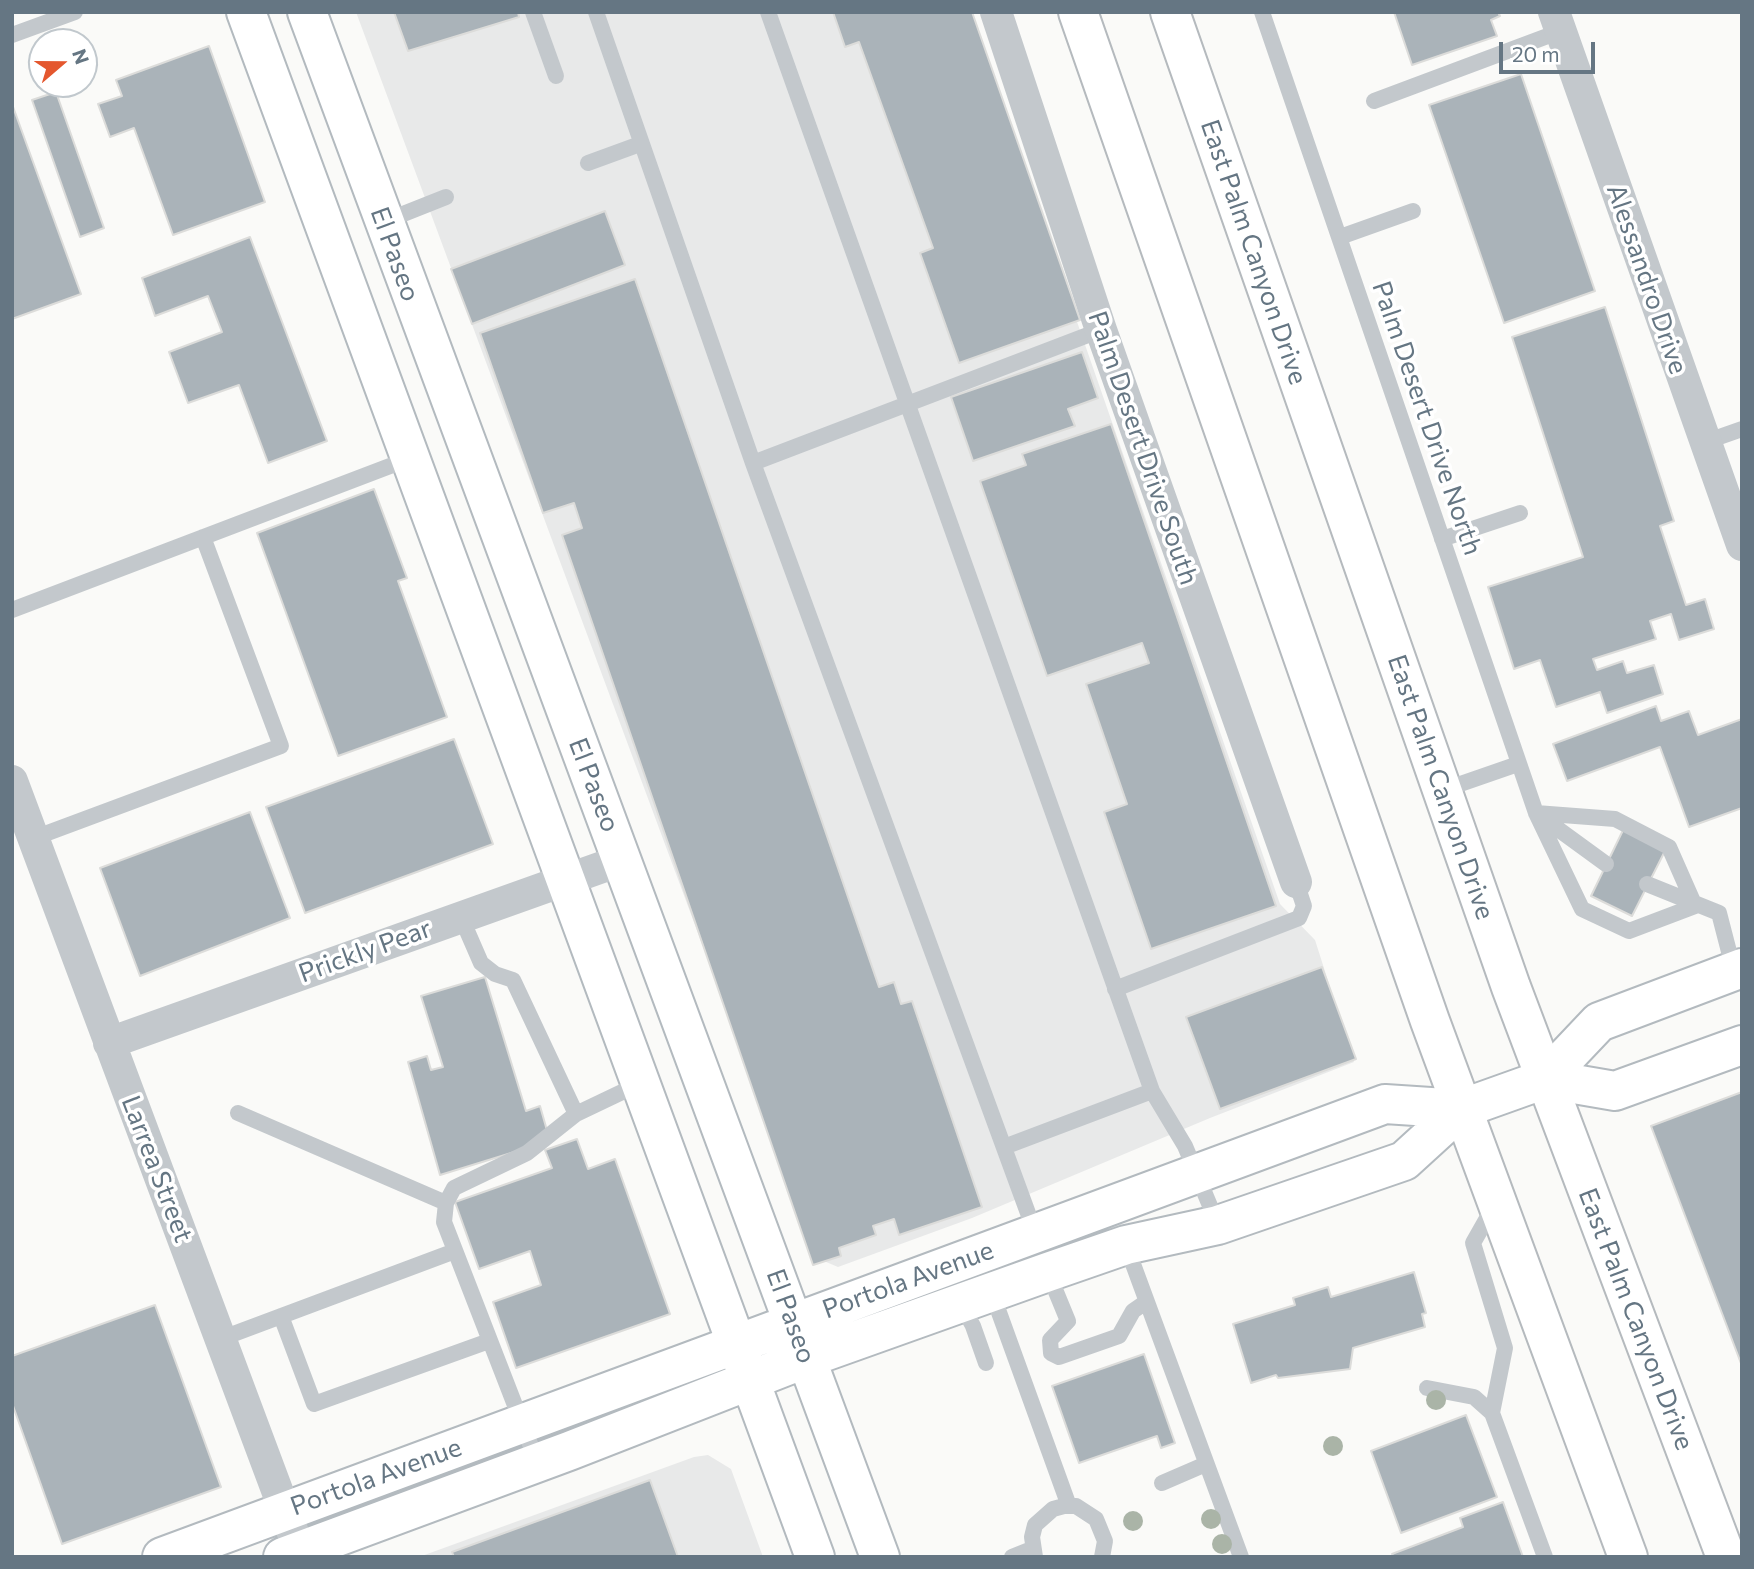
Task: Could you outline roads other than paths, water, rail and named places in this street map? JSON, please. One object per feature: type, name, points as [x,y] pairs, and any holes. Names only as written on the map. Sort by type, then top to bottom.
[{"type":"street","points":[[246,12],[641,1083],[750,1365],[816,1557]]},
{"type":"street","name":"El Paseo","points":[[307,12],[765,1244],[795,1337],[880,1557]]},
{"type":"street","name":"Palm Desert Drive South","points":[[996,12],[1101,330],[1296,882]]},
{"type":"street","points":[[1079,12],[1461,1109],[1628,1557]]},
{"type":"street","name":"East Palm Canyon Drive","points":[[1170,12],[1545,1079],[1726,1557]]},
{"type":"street","name":"Alessandro Drive","points":[[1558,22],[1742,545]]},
{"type":"street","name":"Larrea Street","points":[[12,781],[285,1511],[295,1555]]},
{"type":"street","name":"Prickly Pear","points":[[109,1043],[622,860]]},
{"type":"street","name":"Portola Avenue","points":[[295,1555],[545,1460],[750,1365],[795,1337],[948,1284],[969,1272],[984,1252],[1126,1245],[1218,1225],[1404,1161],[1461,1109],[1545,1079],[1599,1022],[1738,970]]},
{"type":"street","name":"Portola Avenue","points":[[1545,1079],[1615,1091],[1742,1045]]},
{"type":"street","name":"Portola Avenue","points":[[795,1337],[976,1298],[1037,1250],[1197,1174],[1385,1104],[1461,1109]]},
{"type":"street","name":"Portola Avenue","points":[[162,1557],[522,1423],[750,1365]]},
{"type":"lane","points":[[12,35],[75,12]]},
{"type":"lane","points":[[533,12],[556,76]]},
{"type":"lane","points":[[596,12],[753,463],[1004,1147],[1037,1250],[1069,1321],[1050,1340],[1051,1353],[1059,1357],[1119,1336],[1133,1311],[1146,1302]]},
{"type":"lane","points":[[768,12],[1152,1091],[1185,1146],[1218,1225]]},
{"type":"lane","name":"Palm Desert Drive North","points":[[1262,12],[1518,764],[1536,813],[1582,909],[1629,931],[1695,906]]},
{"type":"lane","points":[[1374,101],[1558,22]]},
{"type":"lane","points":[[588,163],[640,144]]},
{"type":"lane","points":[[383,222],[446,197]]},
{"type":"lane","points":[[1340,237],[1413,211]]},
{"type":"lane","points":[[753,463],[1101,330]]},
{"type":"lane","points":[[1705,442],[1742,429]]},
{"type":"lane","points":[[12,610],[411,458]]},
{"type":"lane","points":[[1442,540],[1520,513]]},
{"type":"lane","points":[[34,838],[281,746],[203,537]]},
{"type":"lane","points":[[1443,790],[1518,764]]},
{"type":"lane","points":[[1536,813],[1606,864]]},
{"type":"lane","points":[[1536,813],[1615,819],[1669,847],[1695,906]]},
{"type":"lane","points":[[1115,989],[1299,918],[1304,906],[1296,882]]},
{"type":"lane","points":[[1647,884],[1695,906],[1719,913],[1738,970]]},
{"type":"lane","points":[[461,917],[473,951],[481,963],[495,974],[513,980],[576,1114]]},
{"type":"lane","points":[[545,1460],[522,1423],[489,1341],[444,1222],[446,1203],[454,1188],[527,1153],[576,1114],[641,1083]]},
{"type":"lane","points":[[1004,1147],[1152,1091]]},
{"type":"lane","points":[[238,1113],[446,1203]]},
{"type":"lane","points":[[1492,1413],[1505,1348],[1473,1243],[1496,1202]]},
{"type":"lane","points":[[1126,1245],[1241,1557]]},
{"type":"lane","points":[[220,1339],[455,1251]]},
{"type":"lane","points":[[976,1298],[973,1326],[986,1363]]},
{"type":"lane","points":[[976,1298],[1069,1506]]},
{"type":"lane","points":[[281,1316],[314,1404],[489,1341]]},
{"type":"lane","points":[[1427,1388],[1474,1397],[1492,1413],[1545,1557]]},
{"type":"lane","points":[[1162,1483],[1206,1465]]},
{"type":"lane","points":[[1013,1557],[1033,1553],[1032,1537],[1039,1513],[1069,1506],[1087,1511],[1096,1519],[1105,1541],[1103,1556]]}]
